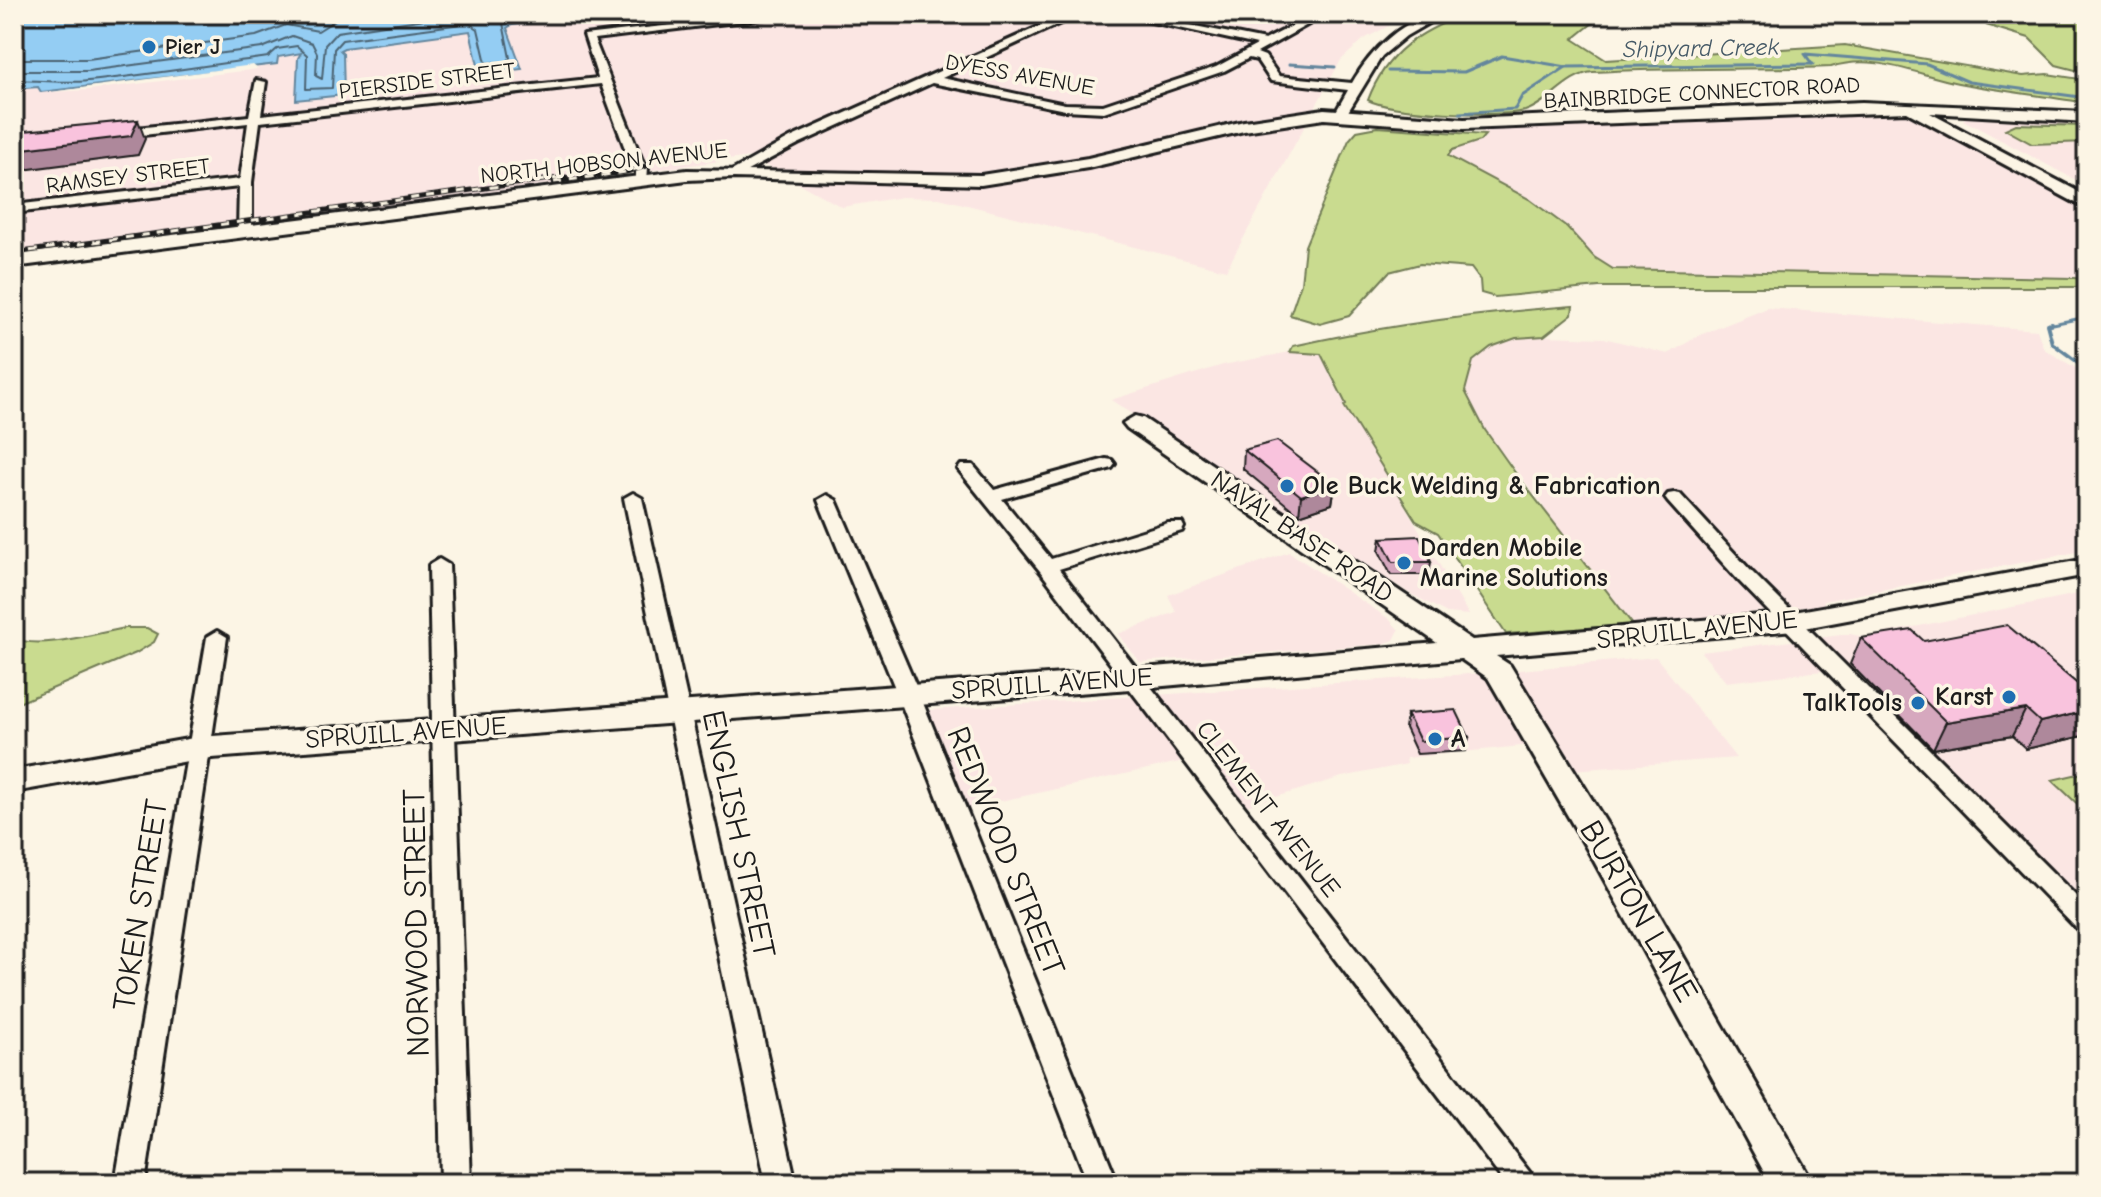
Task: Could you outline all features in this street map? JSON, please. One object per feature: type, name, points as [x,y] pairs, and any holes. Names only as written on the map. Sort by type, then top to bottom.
[{"type":"street","points":[[642,179],[642,167],[636,162],[602,81],[588,37],[796,14]]},
{"type":"street","points":[[734,173],[1075,14]]},
{"type":"street","points":[[1120,14],[1268,44]]},
{"type":"street","name":"DYESS AVENUE","points":[[930,79],[1089,111],[1104,109],[1251,55],[1322,14]]},
{"type":"street","points":[[1340,115],[1366,64],[1383,46],[1408,28],[1439,14]]},
{"type":"street","points":[[1251,55],[1261,58],[1275,79],[1355,87]]},
{"type":"street","name":"PIERSIDE STREET","points":[[99,137],[602,81]]},
{"type":"street","points":[[245,230],[246,182],[257,121],[260,82]]},
{"type":"street","points":[[1909,107],[2087,203]]},
{"type":"street","name":"BAINBRIDGE CONNECTOR ROAD","points":[[1340,115],[1432,123],[1504,124],[1909,107],[2087,117]]},
{"type":"street","points":[[1937,108],[2087,189]]},
{"type":"street","name":"NORTH HOBSON AVENUE","points":[[14,261],[642,179],[734,173],[816,178],[981,180],[1088,163],[1244,126],[1311,115],[1340,115]]},
{"type":"street","name":"RAMSEY STREET","points":[[14,209],[246,182]]},
{"type":"street","name":"NAVAL BASE ROAD","points":[[1135,423],[1470,651]]},
{"type":"street","points":[[990,497],[1106,464]]},
{"type":"street","name":"CLEMENT AVENUE","points":[[967,469],[1047,567],[1523,1183]]},
{"type":"street","name":"ENGLISH STREET","points":[[633,498],[781,1183]]},
{"type":"street","points":[[1674,498],[1745,576],[1794,621],[2087,923]]},
{"type":"street","name":"REDWOOD STREET","points":[[827,500],[908,693],[1103,1183]]},
{"type":"street","points":[[1047,567],[1175,527]]},
{"type":"street","name":"NORWOOD STREET","points":[[439,565],[456,1183]]},
{"type":"street","name":"SPRUILL AVENUE","points":[[14,781],[199,748],[680,714],[908,693],[1131,679],[1794,621],[2087,567]]},
{"type":"street","name":"TOKEN STREET","points":[[130,1183],[217,637]]},
{"type":"street","name":"BURTON LANE","points":[[1470,651],[1499,672],[1609,856],[1792,1183]]},
{"type":"shaded area","points":[[650,14],[668,18],[686,14],[720,17],[732,14],[1411,14],[1364,39],[1341,60],[1226,270],[939,198],[902,197],[842,207],[750,157],[14,257],[14,81],[56,89],[277,64],[278,57],[470,31],[507,29],[511,25],[560,19],[652,20]]},
{"type":"shaded area","points":[[1824,113],[1913,115],[2087,210],[2087,279],[1613,269],[1594,257],[1567,227],[1529,199],[1448,156],[1452,150],[1485,138],[1481,130]]},
{"type":"shaded area","points":[[1968,115],[2087,121],[2087,186],[1963,120]]},
{"type":"shaded area","points":[[1768,308],[2037,330],[2044,349],[2087,375],[2087,550],[1824,601],[1823,605],[1633,625],[1554,526],[1542,504],[1485,430],[1465,391],[1472,361],[1491,347],[1516,338],[1544,336],[1604,338],[1668,354],[1700,335]]},
{"type":"shaded area","points":[[1290,352],[1321,354],[1346,405],[1469,615],[1447,613],[1409,593],[1111,400],[1223,365]]},
{"type":"shaded area","points":[[1289,552],[1389,619],[1399,630],[1394,640],[1383,644],[1140,662],[1118,634],[1176,612],[1168,595]]},
{"type":"shaded area","points":[[2087,592],[2087,772],[2053,780],[2087,813],[2087,923],[1840,669],[1726,682],[1701,652],[1850,634],[1864,637]]},
{"type":"shaded area","points":[[1656,657],[1736,758],[1558,771],[1541,744],[1406,758],[1407,764],[1342,777],[1233,810],[1193,759],[955,811],[916,711],[1499,672]]},
{"type":"green space","points":[[1466,14],[1604,14],[1573,39],[1606,60],[1845,45],[2023,76],[2047,74],[2087,80],[2087,103],[1958,83],[1894,66],[1863,62],[1831,67],[1593,72],[1575,78],[1533,107],[1512,113],[1420,111],[1368,100],[1384,69],[1406,45]]},
{"type":"green space","points":[[2049,14],[2087,14],[2087,73],[2056,65],[2029,38],[1986,25]]},
{"type":"green space","points":[[2016,124],[2087,126],[2087,142],[2032,144],[2005,129]]},
{"type":"green space","points":[[1378,127],[1485,135],[1480,141],[1452,150],[1448,156],[1529,199],[1567,227],[1594,257],[1613,269],[2073,278],[2087,279],[2087,287],[1599,287],[1495,297],[1481,293],[1480,280],[1471,268],[1420,264],[1389,272],[1349,316],[1320,324],[1290,315],[1301,283],[1305,246],[1349,140],[1357,131]]},
{"type":"green space","points":[[1573,306],[1572,314],[1544,336],[1516,338],[1491,347],[1473,361],[1465,391],[1485,430],[1514,471],[1633,625],[1506,634],[1438,533],[1416,521],[1344,406],[1346,404],[1321,354],[1290,352],[1293,346],[1398,326]]},
{"type":"green space","points":[[126,628],[147,628],[158,634],[154,642],[136,653],[14,705],[14,637],[24,641],[52,642]]},
{"type":"green space","points":[[2087,772],[2087,813],[2052,780]]},
{"type":"water","points":[[14,14],[686,14],[647,21],[560,19],[512,25],[507,28],[522,69],[480,74],[470,31],[344,48],[340,50],[343,53],[344,95],[296,100],[298,58],[301,53],[278,57],[277,64],[41,92],[38,87],[14,89]]},
{"type":"pier","points":[[253,65],[258,69],[51,92]]},
{"type":"building","points":[[138,120],[131,136],[14,150],[14,132]]},
{"type":"building","points":[[1277,441],[1335,485],[1301,496],[1244,450]]},
{"type":"building","points":[[1419,536],[1431,562],[1393,562],[1381,538]]},
{"type":"building","points":[[2007,625],[2087,692],[2087,711],[2040,722],[2026,709],[1946,722],[1861,638],[1912,630],[1924,641]]},
{"type":"building","points":[[1456,710],[1469,737],[1420,741],[1407,714]]},
{"type":"waterway","name":"Shipyard Creek","points":[[1812,64],[1805,54],[1927,64],[1969,82],[2087,98]]},
{"type":"waterway","name":"Shipyard Creek","points":[[1388,71],[1464,72],[1502,56],[1567,67],[1813,64]]},
{"type":"waterway","name":"Shipyard Creek","points":[[1289,64],[1335,67]]},
{"type":"waterway","points":[[1460,113],[1515,109],[1522,96],[1566,67]]},
{"type":"waterway","points":[[2047,325],[2087,317]]},
{"type":"waterway","points":[[2047,325],[2051,323]]},
{"type":"waterway","points":[[2047,325],[2052,343],[2087,369]]},
{"type":"railway","points":[[554,182],[626,172],[649,165]]},
{"type":"railway","points":[[14,253],[566,177]]},
{"type":"place","name":"Pier J","points":[[149,47]]},
{"type":"place","name":"Ole Buck Welding & Fabrication","points":[[1287,486]]},
{"type":"place","name":"Darden Mobile Marine Solutions","points":[[1404,563]]},
{"type":"place","name":"Karst","points":[[2009,697]]},
{"type":"place","name":"TalkTools","points":[[1918,703]]},
{"type":"place","name":"A","points":[[1435,739]]}]
